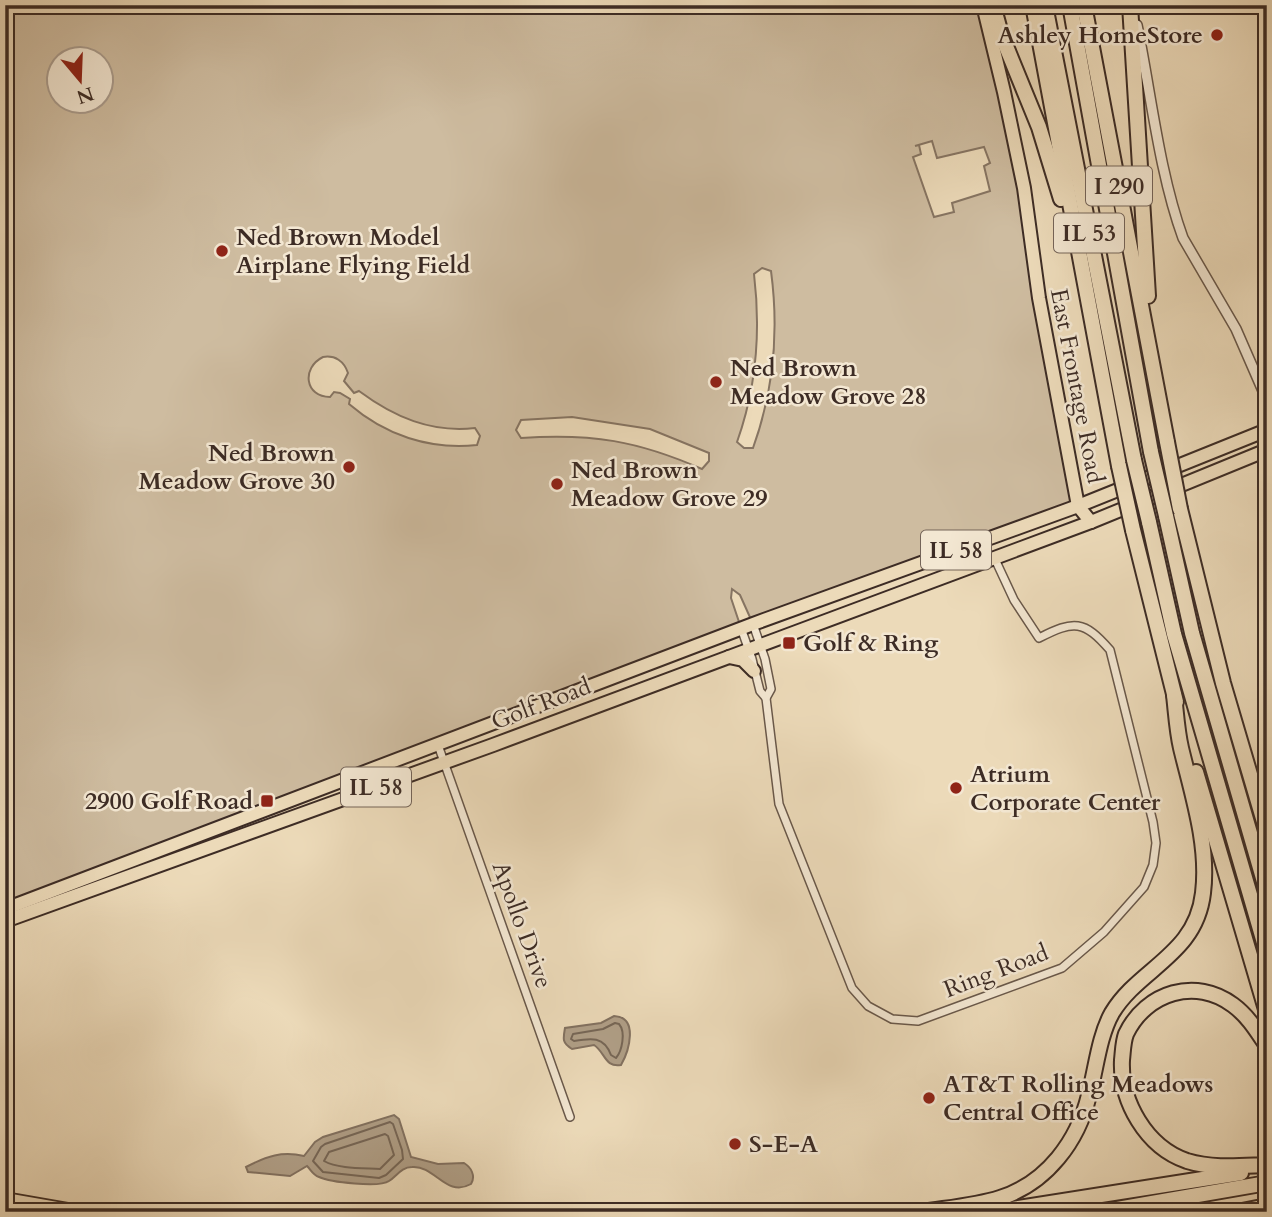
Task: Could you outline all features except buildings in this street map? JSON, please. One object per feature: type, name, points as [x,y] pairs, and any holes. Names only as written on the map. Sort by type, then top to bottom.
[{"type":"highway","points":[[993,5],[1001,34],[1040,127],[1082,270]]},
{"type":"highway","name":"I 290","points":[[1033,5],[1133,530],[1174,695],[1267,1013]]},
{"type":"highway","name":"IL 53","points":[[1045,5],[1134,460],[1174,634],[1267,953]]},
{"type":"highway","name":"IL 53","points":[[1070,5],[1151,452],[1192,634],[1267,892]]},
{"type":"highway","name":"I 290","points":[[1084,5],[1180,509],[1223,683],[1267,832]]},
{"type":"highway","points":[[1132,5],[1153,367]]},
{"type":"highway","points":[[922,1212],[1006,1196],[1027,1185],[1053,1165],[1069,1145],[1082,1119],[1105,1029],[1112,1013],[1123,999],[1179,947],[1195,922],[1203,895],[1205,872],[1180,744],[1174,695]]},
{"type":"highway","points":[[1253,785],[1267,815]]},
{"type":"highway","points":[[1267,1046],[1251,1022],[1225,999],[1204,991],[1181,991],[1157,999],[1135,1019],[1125,1036],[1122,1069],[1125,1090],[1135,1114],[1150,1136],[1164,1149],[1185,1160],[1210,1165],[1267,1167]]},
{"type":"highway","points":[[993,1212],[1267,1167]]},
{"type":"highway","points":[[1100,1212],[1267,1183]]},
{"type":"highway","points":[[5,1200],[74,1212]]},
{"type":"highway","points":[[1237,1212],[1267,1206]]},
{"type":"main road","name":"East Frontage Road","points":[[984,5],[1024,188],[1039,298],[1079,506],[1091,522]]},
{"type":"main road","name":"IL 58","points":[[1079,506],[1267,430]]},
{"type":"main road","name":"IL 58","points":[[1091,522],[1263,454]]},
{"type":"main road","name":"Golf Road","points":[[5,909],[747,626],[1079,506]]},
{"type":"main road","name":"Golf Road","points":[[5,921],[444,762],[1091,522]]},
{"type":"main road","points":[[728,657],[743,660],[754,671]]},
{"type":"street","points":[[1132,5],[1178,225],[1236,329],[1267,400]]},
{"type":"street","name":"Ring Road","points":[[747,626],[754,648],[754,671],[760,691],[766,698],[779,804],[852,989],[868,1006],[892,1019],[918,1021],[1062,968],[1104,932],[1144,887],[1153,864],[1156,843],[1153,822],[1110,650],[1096,634],[1078,625],[1058,628],[1039,638],[1014,600],[994,557]]},
{"type":"street","name":"Ring Road","points":[[747,626],[771,689],[766,698]]},
{"type":"street","name":"Apollo Drive","points":[[438,745],[570,1117]]},
{"type":"shaded area","points":[[5,5],[983,5],[1006,103],[1078,506],[753,624],[740,595],[732,589],[731,598],[741,628],[5,909]],"holes":[[[932,141],[937,158],[984,147],[990,163],[984,166],[990,191],[952,203],[954,212],[934,217],[913,157],[921,154],[919,145],[915,146]],[[762,268],[771,271],[775,316],[773,360],[766,404],[753,448],[744,448],[737,442],[749,400],[756,359],[754,274]],[[323,357],[335,358],[346,369],[348,373],[344,381],[354,393],[359,391],[399,415],[443,428],[475,428],[480,436],[477,445],[442,445],[408,438],[363,415],[349,404],[350,399],[340,393],[334,392],[330,397],[322,396],[315,392],[309,381],[311,368]],[[572,417],[650,429],[709,453],[709,461],[702,469],[679,459],[614,441],[570,437],[521,438],[516,430],[521,420]]]},
{"type":"water","points":[[614,1016],[627,1022],[629,1028],[629,1044],[621,1065],[608,1062],[594,1045],[572,1049],[566,1045],[565,1028],[601,1023]]},
{"type":"water","points":[[394,1115],[399,1119],[411,1157],[438,1164],[464,1163],[472,1172],[471,1184],[454,1187],[427,1171],[412,1167],[402,1170],[384,1183],[365,1184],[325,1179],[315,1175],[307,1166],[290,1176],[248,1172],[246,1167],[275,1156],[304,1156],[315,1142],[323,1137]]},
{"type":"place","name":"Ashley HomeStore","points":[[1217,35]]},
{"type":"place","name":"Ned Brown Model Airplane Flying Field","points":[[222,251]]},
{"type":"place","name":"Ned Brown Meadow Grove 28","points":[[716,382]]},
{"type":"place","name":"Ned Brown Meadow Grove 30","points":[[349,467]]},
{"type":"place","name":"Ned Brown Meadow Grove 29","points":[[557,484]]},
{"type":"place","name":"Golf & Ring","points":[[789,643]]},
{"type":"place","name":"Atrium Corporate Center","points":[[956,788]]},
{"type":"place","name":"2900 Golf Road","points":[[267,801]]},
{"type":"place","name":"AT&T Rolling Meadows Central Office","points":[[929,1098]]},
{"type":"place","name":"S-E-A","points":[[735,1144]]}]
